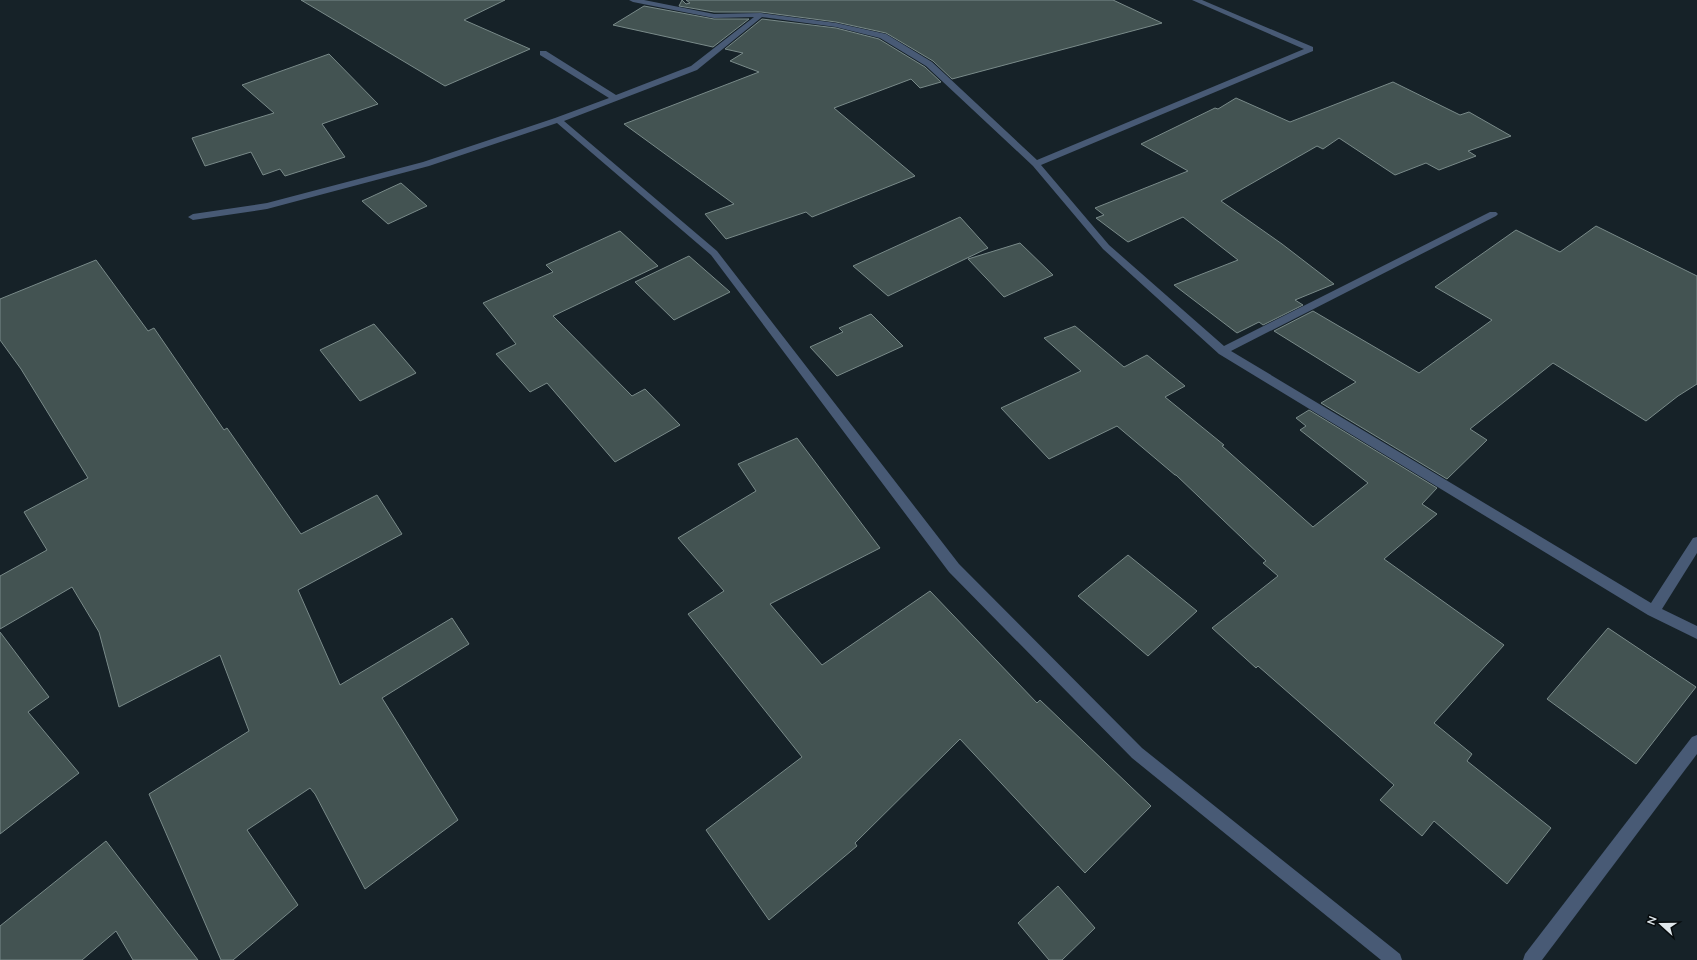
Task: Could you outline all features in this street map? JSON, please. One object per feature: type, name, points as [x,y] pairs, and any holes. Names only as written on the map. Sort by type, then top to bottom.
[{"type":"street","points":[[633,0],[714,16],[761,15],[836,24],[883,36],[929,64],[1036,164],[1106,247],[1223,351],[1653,611],[1697,633]]},
{"type":"street","points":[[1036,164],[1310,49],[1196,0]]},
{"type":"street","points":[[193,217],[267,206],[288,201],[426,164],[558,120],[694,68],[761,15]]},
{"type":"street","points":[[543,53],[615,98]]},
{"type":"street","points":[[558,120],[714,253],[954,568],[1126,741],[1150,763],[1394,960]]},
{"type":"street","points":[[1223,351],[1493,214]]},
{"type":"street","points":[[1653,611],[1697,542]]},
{"type":"street","points":[[1531,960],[1697,742]]},
{"type":"building","points":[[301,0],[505,0],[464,20],[530,49],[445,86]]},
{"type":"building","points":[[682,0],[686,4],[690,3],[686,0],[1113,0],[1162,23],[952,79],[933,61],[886,33],[836,22],[761,12],[714,12],[679,6]]},
{"type":"building","points":[[644,6],[714,19],[749,19],[713,47],[613,25]]},
{"type":"building","points":[[762,19],[836,28],[879,39],[925,67],[941,82],[920,88],[911,79],[834,108],[915,176],[812,217],[806,212],[726,239],[705,214],[734,204],[624,124],[759,72],[730,61],[743,53],[725,49]]},
{"type":"building","points":[[329,54],[378,104],[322,124],[345,157],[285,176],[280,169],[263,175],[251,152],[205,166],[192,138],[274,113],[242,85]]},
{"type":"building","points":[[1393,82],[1460,115],[1469,112],[1511,136],[1468,151],[1476,156],[1439,170],[1426,163],[1395,175],[1339,138],[1323,149],[1317,146],[1221,201],[1282,244],[1334,284],[1295,300],[1303,305],[1263,325],[1259,322],[1237,333],[1174,285],[1238,260],[1183,217],[1128,242],[1096,218],[1104,215],[1095,208],[1188,171],[1141,144],[1215,108],[1218,109],[1236,98],[1290,122]]},
{"type":"building","points":[[401,183],[427,206],[388,224],[362,201]]},
{"type":"building","points":[[960,217],[988,248],[888,296],[853,266]]},
{"type":"building","points":[[1596,226],[1697,276],[1697,384],[1678,396],[1646,421],[1553,363],[1470,429],[1487,440],[1447,479],[1321,403],[1356,382],[1274,331],[1313,311],[1419,373],[1492,320],[1435,287],[1516,230],[1560,252]]},
{"type":"building","points":[[620,231],[658,266],[553,316],[632,396],[645,389],[680,425],[615,462],[547,383],[530,392],[496,354],[516,344],[483,303],[553,272],[546,265]]},
{"type":"building","points":[[1020,243],[1053,275],[1004,297],[968,259]]},
{"type":"building","points":[[689,256],[730,292],[674,320],[635,282]]},
{"type":"building","points":[[96,260],[148,331],[154,328],[224,430],[227,428],[301,534],[377,495],[402,534],[298,590],[340,685],[452,618],[469,644],[382,698],[458,820],[365,889],[315,794],[310,788],[247,830],[298,905],[233,960],[221,960],[149,794],[249,731],[220,655],[119,707],[99,632],[72,587],[0,629],[0,576],[47,550],[24,512],[88,478],[21,369],[0,340],[0,299]]},
{"type":"building","points":[[871,314],[903,346],[837,376],[810,347],[843,332],[839,328]]},
{"type":"building","points":[[374,324],[416,373],[360,401],[320,350]]},
{"type":"building","points":[[1075,326],[1124,367],[1147,355],[1185,386],[1165,397],[1224,445],[1222,446],[1313,527],[1368,483],[1300,430],[1306,426],[1296,418],[1309,410],[1437,488],[1422,504],[1437,514],[1384,559],[1504,645],[1434,723],[1472,754],[1467,761],[1551,828],[1507,884],[1434,821],[1422,836],[1380,800],[1394,785],[1258,666],[1256,668],[1212,628],[1278,576],[1263,563],[1266,561],[1176,475],[1117,426],[1049,459],[1001,408],[1081,371],[1044,338]]},
{"type":"building","points":[[797,438],[880,548],[770,604],[822,665],[930,591],[1037,703],[1040,700],[1151,806],[1085,873],[960,739],[855,843],[857,846],[769,920],[706,830],[802,757],[688,614],[724,591],[678,538],[756,491],[738,464]]},
{"type":"building","points":[[1128,555],[1197,611],[1148,656],[1078,596]]},
{"type":"building","points":[[1608,628],[1696,687],[1636,764],[1547,699]]},
{"type":"building","points":[[0,632],[49,697],[28,712],[79,773],[0,834]]},
{"type":"building","points":[[106,841],[198,960],[133,960],[116,931],[82,960],[0,960],[0,926]]},
{"type":"building","points":[[1058,886],[1095,928],[1062,960],[1049,960],[1018,923]]}]
